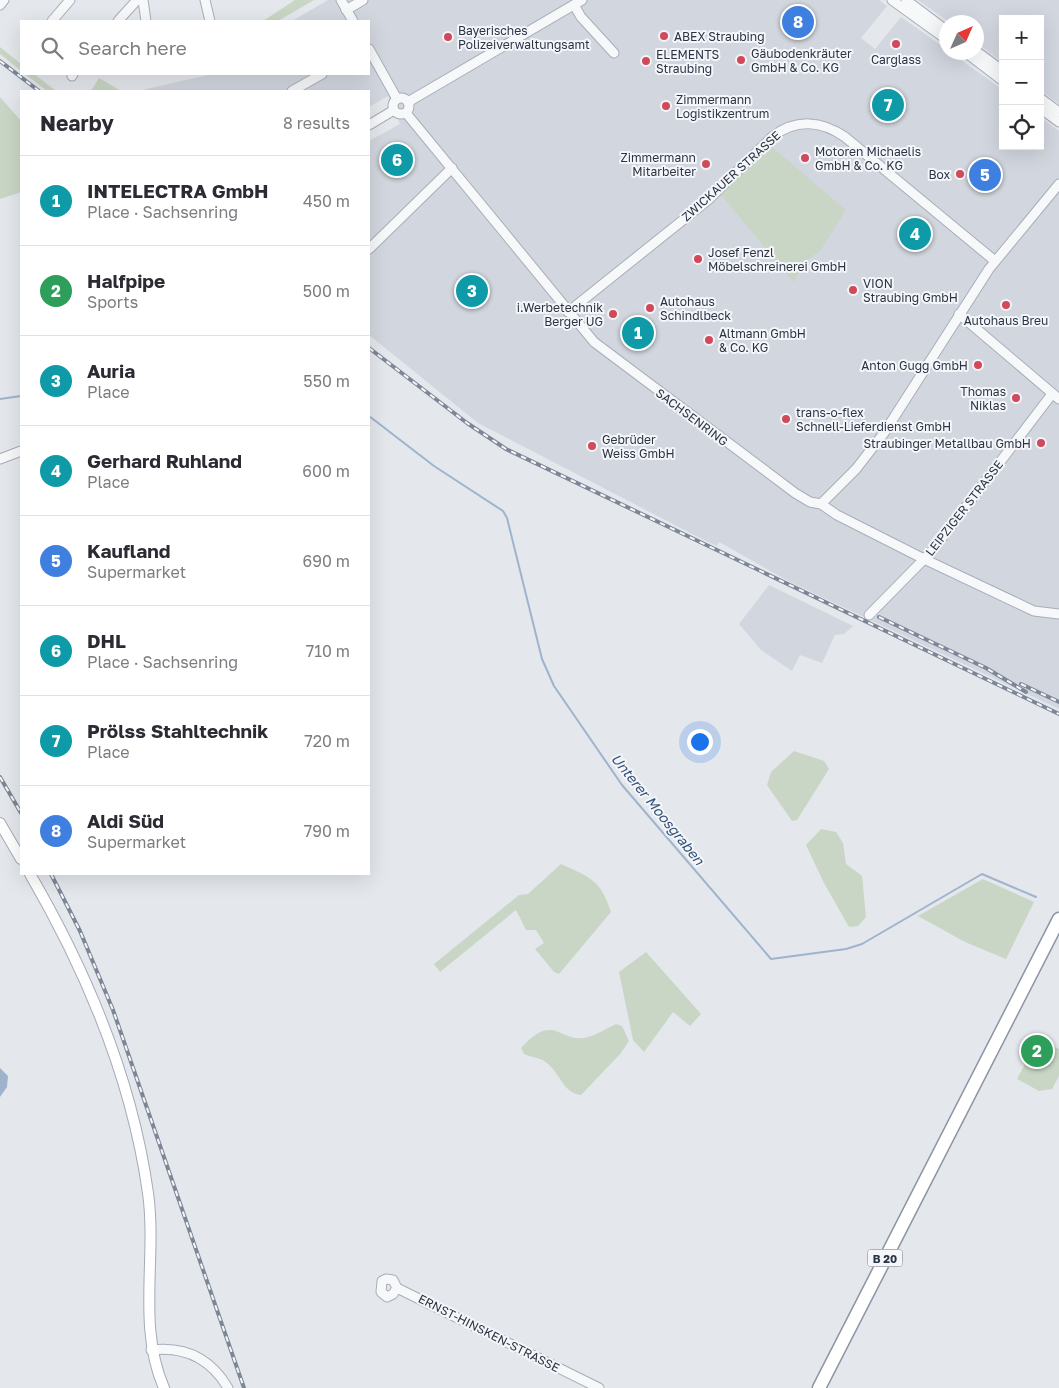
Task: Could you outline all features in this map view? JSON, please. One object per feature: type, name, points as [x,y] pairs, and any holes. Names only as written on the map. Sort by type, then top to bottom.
[{"type":"highway","name":"B 20","points":[[819,1388],[1059,918]]},
{"type":"main road","points":[[0,823],[20,857]]},
{"type":"main road","points":[[31,875],[68,944],[94,1000],[117,1062],[136,1128],[148,1194],[150,1247],[149,1328],[152,1350],[164,1388]]},
{"type":"street","points":[[0,5],[4,0]]},
{"type":"street","points":[[53,20],[70,0]]},
{"type":"street","points":[[119,20],[137,0]]},
{"type":"street","points":[[143,0],[146,20]]},
{"type":"street","points":[[205,0],[210,20]]},
{"type":"street","points":[[341,0],[352,20]]},
{"type":"street","points":[[346,10],[363,0]]},
{"type":"street","points":[[892,0],[939,34]]},
{"type":"street","points":[[906,0],[939,25]]},
{"type":"street","points":[[408,102],[578,2],[581,17],[614,53]]},
{"type":"street","points":[[370,51],[397,99]]},
{"type":"street","points":[[984,57],[999,67]]},
{"type":"street","points":[[976,60],[999,77]]},
{"type":"street","points":[[294,90],[320,75]]},
{"type":"street","points":[[403,98],[408,102],[409,107],[406,113],[397,113],[394,110],[393,104],[397,99],[403,98]]},
{"type":"street","points":[[1044,101],[1059,112]]},
{"type":"street","points":[[370,124],[394,110]]},
{"type":"street","points":[[1044,111],[1059,122]]},
{"type":"street","name":"SACHSENRING","points":[[406,113],[568,312],[594,342],[621,364],[795,493],[810,502],[821,504],[837,515],[924,559],[1034,611],[1059,614]]},
{"type":"street","name":"ZWICKAUER STRASSE","points":[[568,312],[708,200],[772,137],[782,130],[796,125],[820,124],[845,137],[995,261]]},
{"type":"street","points":[[370,248],[452,168]]},
{"type":"street","points":[[821,504],[856,469],[884,433],[959,314],[995,261],[1059,184]]},
{"type":"street","points":[[959,314],[1056,396]]},
{"type":"street","name":"LEIPZIGER STRASSE","points":[[869,615],[924,559],[1056,396]]},
{"type":"street","points":[[0,459],[20,451]]},
{"type":"street","name":"ERNST-HINSKEN-STRASSE","points":[[397,1288],[393,1294],[387,1297],[381,1292],[382,1281],[386,1279],[393,1280],[397,1288],[600,1388]]},
{"type":"street","points":[[152,1350],[170,1349],[192,1353],[213,1367],[228,1388]]},
{"type":"shaded area","points":[[328,0],[879,0],[887,6],[861,38],[875,49],[901,17],[939,44],[939,60],[961,60],[999,87],[999,150],[1044,150],[1044,120],[1059,131],[1059,709],[790,582],[719,542],[717,546],[702,539],[478,423],[370,336],[370,140],[400,124],[388,96],[370,106],[370,90],[144,90],[209,75],[370,75],[370,20],[294,20]]},
{"type":"shaded area","points":[[918,0],[1059,0],[1059,104],[1044,93],[1044,15],[999,15],[999,60],[984,48],[984,15],[939,15]]},
{"type":"shaded area","points":[[769,585],[853,626],[844,634],[835,635],[822,663],[800,655],[792,671],[761,650],[739,624]]},
{"type":"green space","points":[[295,0],[314,0],[280,20],[265,20]]},
{"type":"green space","points":[[0,47],[20,63],[20,70],[0,54]]},
{"type":"green space","points":[[26,75],[35,75],[55,90],[46,90]]},
{"type":"green space","points":[[99,78],[119,90],[92,90]]},
{"type":"green space","points":[[0,97],[20,120],[20,192],[0,199]]},
{"type":"green space","points":[[771,146],[846,210],[820,251],[805,261],[794,282],[721,195]]},
{"type":"green space","points":[[794,751],[824,761],[829,769],[797,820],[792,821],[767,785],[771,772]]},
{"type":"green space","points":[[821,829],[836,832],[843,843],[846,864],[862,876],[866,917],[858,926],[849,927],[824,883],[806,845]]},
{"type":"green space","points":[[561,864],[593,881],[603,893],[611,912],[559,974],[554,972],[535,949],[544,943],[536,930],[526,930],[516,910],[440,972],[434,964],[519,895],[528,894]]},
{"type":"green space","points":[[983,879],[1034,902],[1006,959],[965,942],[918,916]]},
{"type":"green space","points":[[646,952],[701,1014],[690,1026],[673,1012],[644,1052],[633,1040],[619,972]]},
{"type":"green space","points":[[616,1024],[622,1026],[629,1041],[621,1053],[581,1095],[570,1091],[547,1063],[524,1054],[521,1048],[532,1037],[542,1031],[557,1031],[570,1037],[578,1038],[591,1036]]},
{"type":"green space","points":[[1046,1043],[1059,1049],[1059,1076],[1052,1089],[1039,1091],[1017,1079],[1035,1046]]},
{"type":"water","points":[[0,1068],[8,1076],[7,1087],[0,1097]]},
{"type":"waterway","name":"Unterer Moosgraben","points":[[0,399],[20,396]]},
{"type":"waterway","name":"Unterer Moosgraben","points":[[370,417],[434,466],[503,511],[507,518],[542,659],[554,686],[622,785],[771,959],[846,949],[862,944],[982,874],[1036,897]]},
{"type":"railway","points":[[0,61],[38,90]]},
{"type":"railway","points":[[370,349],[467,423],[506,449],[1059,714]]},
{"type":"railway","points":[[879,617],[986,668],[1026,692]]},
{"type":"railway","points":[[1021,684],[1059,702]]},
{"type":"railway","points":[[0,777],[20,811]]},
{"type":"railway","points":[[52,875],[80,931],[113,1010],[244,1388]]},
{"type":"place","name":"Aldi Süd","points":[[798,22]]},
{"type":"place","name":"ABEX Straubing","points":[[664,36]]},
{"type":"place","name":"Bayerisches Polizeiverwaltungsamt","points":[[448,37]]},
{"type":"place","name":"Carglass","points":[[896,44]]},
{"type":"place","name":"Gäubodenkräuter GmbH & Co. KG","points":[[741,60]]},
{"type":"place","name":"ELEMENTS Straubing","points":[[646,61]]},
{"type":"place","name":"Prölss Stahltechnik","points":[[888,105]]},
{"type":"place","name":"Zimmermann Logistikzentrum","points":[[666,106]]},
{"type":"place","name":"Motoren Michaelis GmbH & Co. KG","points":[[805,158]]},
{"type":"place","name":"DHL","points":[[397,160]]},
{"type":"place","name":"Zimmermann Mitarbeiter","points":[[706,164]]},
{"type":"place","name":"Box","points":[[960,174]]},
{"type":"place","name":"Kaufland","points":[[985,175]]},
{"type":"place","name":"Gerhard Ruhland","points":[[915,234]]},
{"type":"place","name":"Josef Fenzl Möbelschreinerei GmbH","points":[[698,259]]},
{"type":"place","name":"VION Straubing GmbH","points":[[853,290]]},
{"type":"place","name":"Auria","points":[[472,291]]},
{"type":"place","name":"Autohaus Breu","points":[[1006,305]]},
{"type":"place","name":"Autohaus Schindlbeck","points":[[650,308]]},
{"type":"place","name":"i.Werbetechnik Berger UG","points":[[613,314]]},
{"type":"place","name":"INTELECTRA GmbH","points":[[638,333]]},
{"type":"place","name":"Altmann GmbH & Co. KG","points":[[709,340]]},
{"type":"place","name":"Anton Gugg GmbH","points":[[978,365]]},
{"type":"place","name":"Thomas Niklas","points":[[1016,398]]},
{"type":"place","name":"trans-o-flex Schnell-Lieferdienst GmbH","points":[[786,419]]},
{"type":"place","name":"Straubinger Metallbau GmbH","points":[[1041,443]]},
{"type":"place","name":"Gebrüder Weiss GmbH","points":[[592,446]]},
{"type":"place","name":"Halfpipe","points":[[1037,1051]]}]
